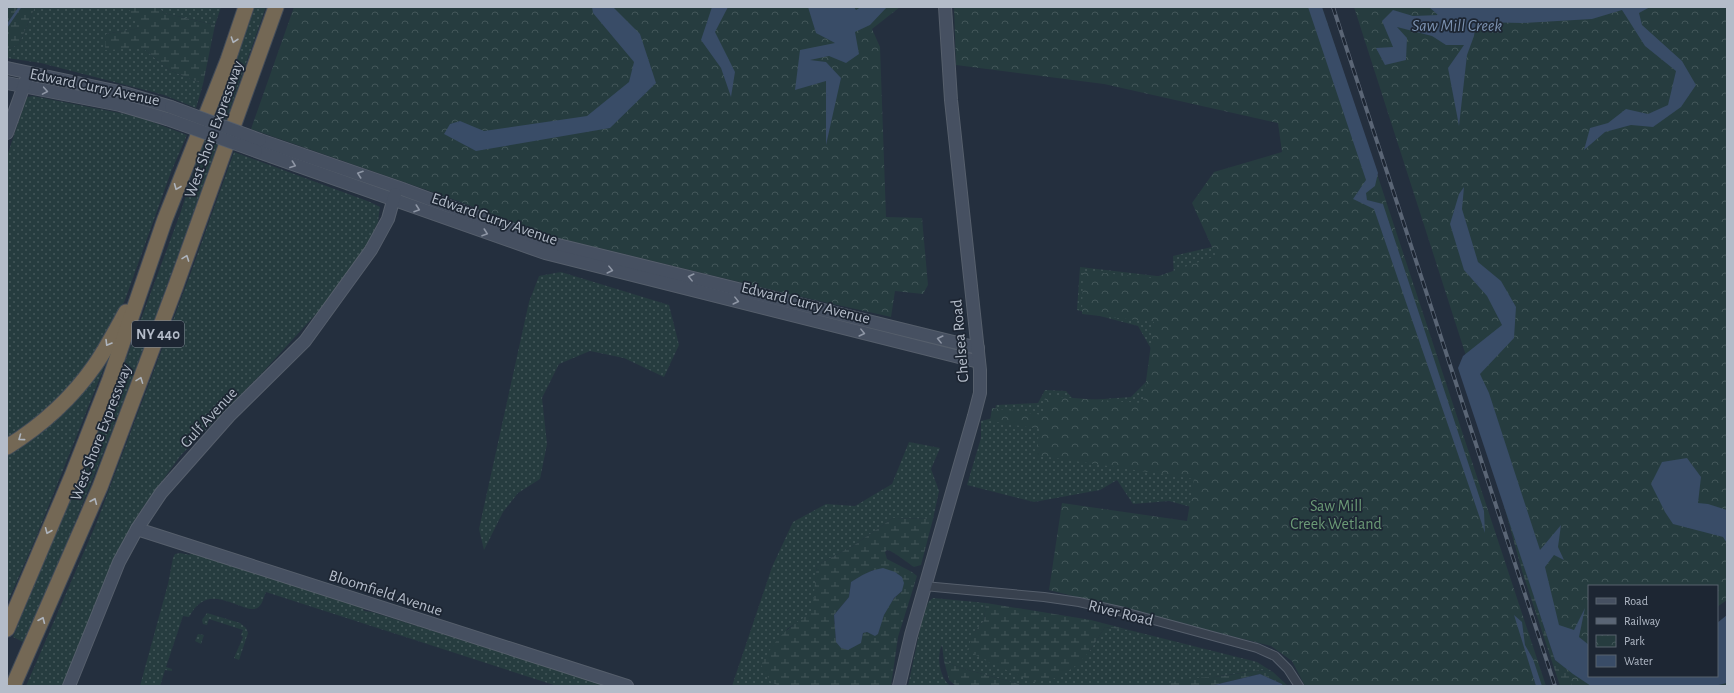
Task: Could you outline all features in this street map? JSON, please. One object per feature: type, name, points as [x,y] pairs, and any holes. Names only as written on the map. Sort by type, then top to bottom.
[{"type":"highway","name":"West Shore Expressway","points":[[7,629],[72,476],[110,379],[164,219],[228,60],[246,7]]},
{"type":"highway","name":"West Shore Expressway","points":[[13,686],[100,487],[175,288],[276,7]]},
{"type":"highway","points":[[7,447],[48,417],[69,397],[95,366],[133,300],[164,219]]},
{"type":"street","name":"Chelsea Road","points":[[899,686],[924,586],[980,393],[978,348],[951,100],[945,7]]},
{"type":"street","name":"Edward Curry Avenue","points":[[7,68],[124,93],[171,107],[260,140],[397,187],[546,242],[978,348]]},
{"type":"street","points":[[7,133],[28,73]]},
{"type":"street","name":"Edward Curry Avenue","points":[[7,83],[120,105],[167,118],[393,201],[545,253],[979,362]]},
{"type":"street","name":"Gulf Avenue","points":[[69,686],[119,562],[137,529],[161,493],[228,416],[305,341],[371,250],[388,219],[397,187]]},
{"type":"street","points":[[825,323],[828,311]]},
{"type":"street","name":"Bloomfield Avenue","points":[[137,529],[626,686]]},
{"type":"street","name":"River Road","points":[[924,586],[1044,597],[1124,612],[1257,648],[1275,656],[1288,669],[1299,686]]},
{"type":"green space","points":[[7,7],[35,7],[19,44],[7,50]]},
{"type":"green space","points":[[35,7],[128,7],[140,28],[106,34],[143,48],[169,70],[203,84],[196,108],[164,95],[41,63],[7,58],[7,50],[19,44]]},
{"type":"green space","points":[[128,7],[158,7],[164,13],[215,25],[203,84],[169,70],[143,48],[105,50],[106,34],[139,28]]},
{"type":"green space","points":[[158,7],[221,7],[215,25],[164,13]]},
{"type":"green space","points":[[255,7],[266,7],[151,328],[90,486],[23,642],[13,637],[112,397],[180,214],[215,106],[238,54]]},
{"type":"green space","points":[[294,7],[900,7],[872,29],[880,47],[886,217],[922,218],[928,285],[923,294],[895,291],[891,317],[793,295],[550,236],[447,197],[251,129]]},
{"type":"green space","name":"Saw Mill Creek Wetland","points":[[954,7],[1322,7],[1546,686],[1305,686],[1292,661],[1271,646],[1049,590],[1062,503],[1187,521],[1194,479],[1035,455],[1040,429],[990,421],[992,408],[1043,415],[1045,396],[1143,403],[1154,322],[1082,314],[1083,271],[1153,278],[1216,256],[1192,203],[1214,172],[1282,152],[1278,123],[1104,84],[956,65]]},
{"type":"green space","points":[[1354,7],[1727,7],[1727,600],[1718,606],[1718,585],[1588,585],[1588,677],[1727,680],[1727,686],[1572,686]]},
{"type":"green space","points":[[33,96],[125,114],[147,120],[187,135],[171,172],[125,300],[101,348],[53,407],[7,440],[7,156],[27,97]]},
{"type":"green space","points":[[234,152],[370,202],[380,207],[378,222],[369,241],[337,291],[262,373],[181,455],[139,513],[115,562],[62,686],[26,686],[96,524],[190,275]]},
{"type":"green space","points":[[1272,233],[1221,515],[1169,501],[1133,504],[1117,480],[1100,490],[1034,502],[967,485],[981,438],[981,421],[993,418],[996,405],[1038,403],[1045,390],[1066,391],[1075,401],[1131,397],[1153,375],[1157,359],[1138,326],[1077,310],[1080,267],[1174,278],[1173,256]]},
{"type":"green space","points":[[561,272],[669,305],[679,345],[664,377],[624,358],[590,351],[559,364],[542,398],[547,444],[540,479],[518,493],[503,512],[484,550],[479,529],[529,302],[539,276]]},
{"type":"green space","points":[[107,360],[37,535],[7,604],[7,455],[40,432],[74,403]]},
{"type":"green space","points":[[909,442],[940,448],[931,469],[939,491],[933,519],[893,518],[853,546],[817,565],[813,612],[787,629],[771,682],[779,686],[732,686],[772,567],[793,522],[826,504],[855,506],[892,484]]},
{"type":"green space","points":[[1503,502],[1555,660],[1591,686],[1560,686],[1522,571]]},
{"type":"green space","points":[[893,518],[933,519],[921,565],[914,567],[893,553],[887,550],[885,552],[887,559],[917,576],[898,637],[891,686],[779,686],[771,682],[761,665],[782,634],[812,612],[817,565],[853,546]],"holes":[[[873,570],[902,591],[897,595],[886,610],[878,634],[875,635],[867,632],[863,633],[862,638],[836,642],[834,615],[849,597],[851,582]]]},
{"type":"green space","points":[[180,553],[190,555],[191,553],[358,606],[363,608],[364,611],[372,612],[608,686],[557,686],[266,592],[261,604],[254,609],[223,600],[208,599],[195,608],[189,617],[183,616],[166,667],[172,669],[172,671],[165,670],[160,686],[140,686],[168,584],[173,558],[175,554]]},
{"type":"green space","points":[[933,598],[986,603],[984,621],[974,632],[1089,652],[1105,627],[1133,631],[1257,662],[1273,672],[1260,670],[1167,684],[1170,686],[1026,686],[961,668],[944,661],[942,645],[939,655],[940,667],[941,672],[950,686],[908,686],[923,615],[925,615],[924,612],[929,601]]},
{"type":"green space","points":[[986,603],[1091,620],[1133,631],[1105,627],[1089,652],[1075,667],[1051,680],[1034,682],[990,663],[967,650],[974,632],[984,621]]},
{"type":"green space","points":[[207,613],[240,623],[246,628],[248,633],[239,660],[234,658],[243,637],[241,635],[243,630],[209,619],[207,625],[203,624],[202,620]]},
{"type":"green space","points":[[198,634],[204,635],[201,644],[195,641]]},
{"type":"green space","points":[[944,661],[961,668],[1026,686],[956,686],[949,680]]},
{"type":"green space","points":[[1260,670],[1273,672],[1288,686],[1283,686],[1282,684],[1260,674],[1210,686],[1170,686],[1166,684],[1183,679],[1222,676]]},
{"type":"water","points":[[592,7],[613,7],[640,34],[656,83],[610,128],[476,151],[444,134],[450,124],[460,121],[484,131],[587,116],[629,82],[634,62],[593,13]]},
{"type":"water","points":[[712,7],[728,7],[715,32],[735,72],[731,97],[721,68],[701,40]]},
{"type":"water","points":[[808,7],[854,7],[856,10],[861,7],[887,7],[870,25],[855,32],[859,54],[846,63],[829,56],[810,60],[826,62],[841,78],[826,145],[826,81],[795,90],[800,50],[835,43],[816,33]]},
{"type":"water","points":[[1308,7],[1322,7],[1378,173],[1375,186],[1366,193],[1367,200],[1383,204],[1484,511],[1485,533],[1374,209],[1353,199],[1366,180]]},
{"type":"water","name":"Saw Mill Creek","points":[[1429,7],[1650,7],[1639,13],[1642,25],[1682,61],[1696,85],[1681,107],[1653,127],[1631,125],[1605,132],[1584,150],[1590,128],[1608,123],[1626,109],[1648,114],[1668,105],[1676,71],[1645,46],[1622,10],[1592,19],[1522,23],[1476,22],[1474,36],[1467,55],[1459,126],[1448,68],[1464,45],[1446,45],[1432,36],[1397,27],[1407,38],[1406,60],[1385,65],[1376,48],[1393,47],[1382,21],[1393,10],[1413,16],[1438,15]]},
{"type":"water","points":[[1464,187],[1462,209],[1478,262],[1501,281],[1516,307],[1514,338],[1480,374],[1489,393],[1540,550],[1561,525],[1558,547],[1564,560],[1554,555],[1545,567],[1559,625],[1574,630],[1585,608],[1579,637],[1588,644],[1588,677],[1718,677],[1718,622],[1727,615],[1727,683],[1714,686],[1591,686],[1555,660],[1458,368],[1463,356],[1502,325],[1487,296],[1464,270],[1450,224],[1459,194]]},
{"type":"water","points":[[1687,458],[1701,477],[1698,503],[1708,504],[1727,510],[1727,543],[1723,537],[1673,524],[1665,512],[1651,484],[1662,462]]},
{"type":"water","points":[[883,568],[895,572],[902,577],[904,583],[902,591],[894,598],[884,615],[878,634],[875,636],[867,632],[863,633],[861,643],[848,650],[841,648],[836,642],[834,615],[849,597],[851,582],[866,573]]},
{"type":"water","points":[[1514,615],[1522,622],[1525,645],[1533,659],[1542,686],[1536,686]]},
{"type":"water","points":[[1260,674],[1282,684],[1283,686],[1210,686]]},
{"type":"waterway","points":[[7,26],[20,7]]},
{"type":"railway","points":[[1333,7],[1555,686]]}]
